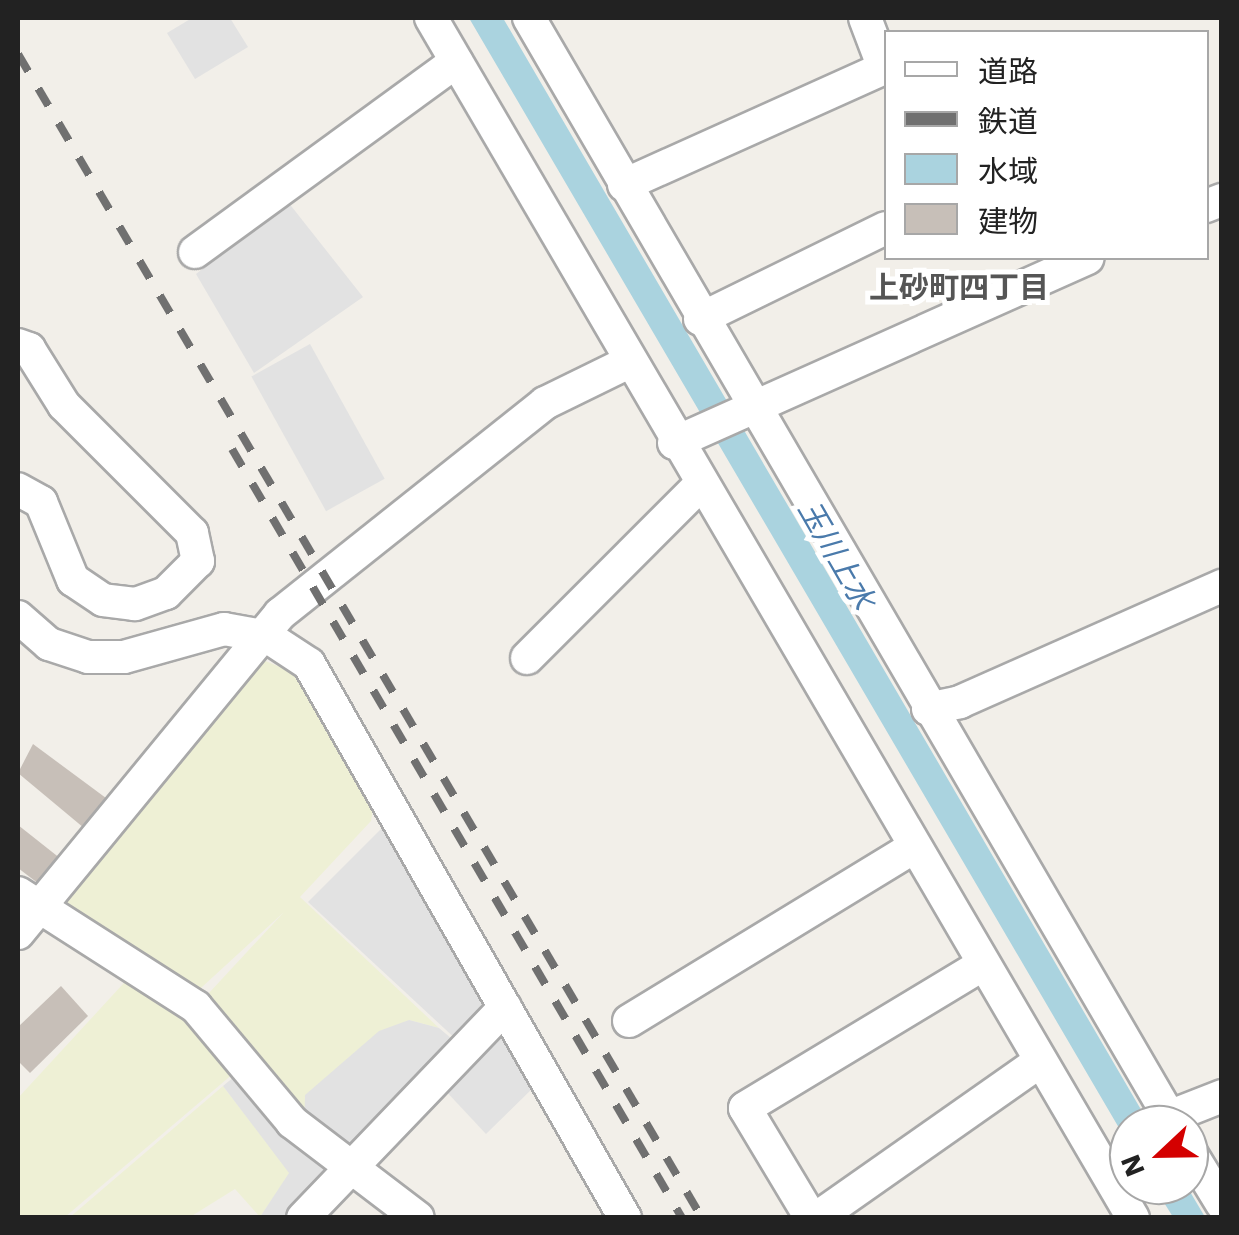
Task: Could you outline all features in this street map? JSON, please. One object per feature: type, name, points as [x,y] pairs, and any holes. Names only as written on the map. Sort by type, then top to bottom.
[{"type":"street","points":[[431,18],[629,362],[681,440],[698,486],[910,849],[1134,1218]]},
{"type":"street","points":[[529,18],[700,319],[742,409],[928,708],[1162,1105]]},
{"type":"street","points":[[624,186],[884,68],[865,18]]},
{"type":"street","points":[[195,252],[456,62]]},
{"type":"street","points":[[700,319],[884,229]]},
{"type":"street","points":[[681,440],[742,409],[1083,260]]},
{"type":"street","points":[[18,344],[29,349],[64,405],[192,533],[198,562],[166,593],[135,604],[103,600],[74,580],[42,502],[18,490]]},
{"type":"street","points":[[18,933],[28,898],[268,637],[280,614],[545,403],[629,362]]},
{"type":"street","points":[[527,658],[698,486]]},
{"type":"street","points":[[928,708],[960,702],[1222,586]]},
{"type":"street","points":[[18,617],[49,644],[98,658],[210,630],[268,637],[309,664],[625,1218]]},
{"type":"street","points":[[629,1022],[910,849]]},
{"type":"street","points":[[28,898],[196,1007],[292,1122],[418,1218]]},
{"type":"street","points":[[982,965],[745,1108],[814,1218],[1040,1061]]},
{"type":"street","points":[[302,1218],[505,1008]]},
{"type":"green space","points":[[258,658],[297,674],[374,804],[371,821],[300,897],[439,1028],[409,1020],[304,1134],[241,1067],[65,1217],[18,1217],[18,1098],[134,972],[196,1007],[284,912],[190,998],[44,906]]},
{"type":"green space","points":[[223,1086],[290,1173],[260,1217],[235,1189],[190,1217],[69,1218]]},
{"type":"shaded area","points":[[192,18],[230,18],[248,47],[195,79],[167,33]]},
{"type":"shaded area","points":[[288,202],[363,297],[254,373],[196,274]]},
{"type":"shaded area","points":[[310,344],[385,479],[326,511],[251,376]]},
{"type":"shaded area","points":[[391,819],[493,1008],[459,1042],[308,902]]},
{"type":"shaded area","points":[[409,1020],[439,1028],[464,1049],[354,1155],[304,1134],[305,1095],[379,1031]]},
{"type":"shaded area","points":[[503,1027],[538,1083],[486,1134],[443,1088]]},
{"type":"shaded area","points":[[241,1071],[332,1166],[288,1217],[260,1217],[289,1173],[223,1086]]},
{"type":"water","points":[[469,18],[503,18],[1138,1105],[1109,1105],[1109,1111]]},
{"type":"water","points":[[1166,1205],[1198,1205],[1205,1217],[1173,1217]]},
{"type":"building","points":[[33,744],[110,801],[84,828],[18,773]]},
{"type":"building","points":[[18,825],[61,859],[39,884],[18,868]]},
{"type":"building","points":[[61,986],[88,1016],[30,1073],[18,1061],[18,1027]]},
{"type":"railway","points":[[18,54],[702,1218]]},
{"type":"railway","points":[[232,449],[682,1218]]},
{"type":"district","name":"上砂町四丁目","points":[[959,288]]},
{"type":"water label","name":"玉川上水","points":[[836,555]]}]
